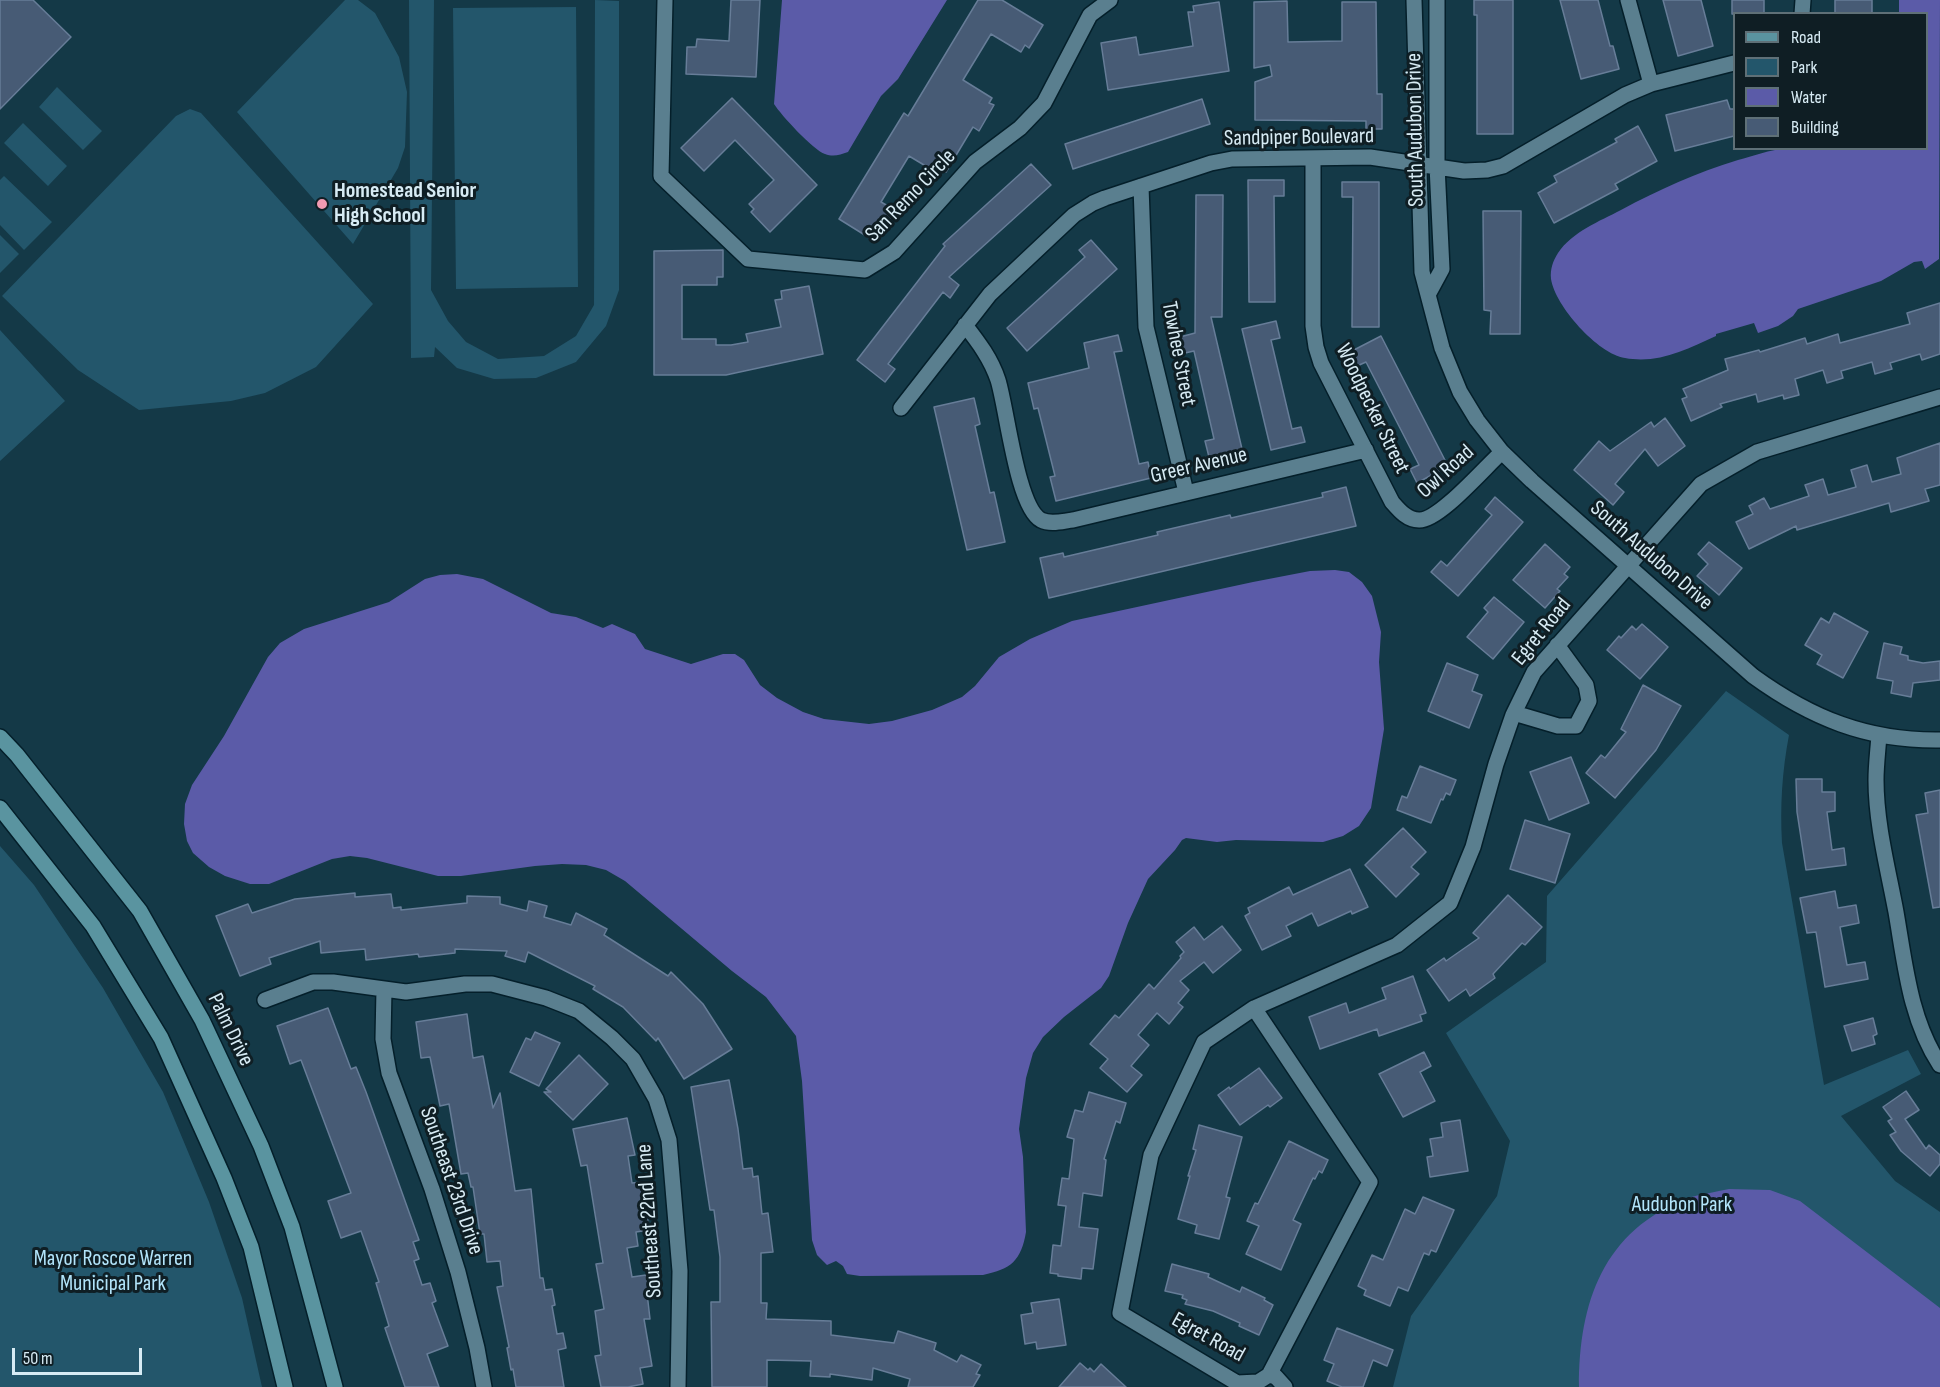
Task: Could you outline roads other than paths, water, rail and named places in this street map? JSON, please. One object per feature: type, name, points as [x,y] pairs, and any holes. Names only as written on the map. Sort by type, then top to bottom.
[{"type":"main road","name":"Palm Drive","points":[[0,737],[17,755],[140,911],[202,1020],[261,1146],[292,1227],[335,1387]]},
{"type":"main road","points":[[0,808],[93,926],[161,1038],[224,1178],[251,1247],[285,1387]]},
{"type":"street","name":"San Remo Circle","points":[[665,0],[661,176],[748,259],[865,270],[894,252],[975,162],[1020,128],[1044,103],[1090,15],[1110,0]]},
{"type":"street","name":"South Audubon Drive","points":[[1414,0],[1422,272],[1442,348],[1460,392],[1477,420],[1502,452],[1532,481],[1753,676],[1777,693],[1817,716],[1849,727],[1903,739],[1940,740]]},
{"type":"street","name":"South Audubon Drive","points":[[1428,293],[1442,269],[1437,166],[1437,0]]},
{"type":"street","points":[[1628,0],[1651,84]]},
{"type":"street","name":"Sandpiper Boulevard","points":[[901,408],[990,294],[1074,214],[1093,203],[1211,163],[1232,159],[1370,157],[1476,171],[1503,166],[1624,95],[1651,84],[1733,63]]},
{"type":"street","name":"Woodpecker Street","points":[[1313,158],[1313,326],[1316,347],[1329,381],[1392,502],[1408,517],[1418,520]]},
{"type":"street","name":"Towhee Street","points":[[1141,186],[1146,327],[1186,492]]},
{"type":"street","name":"Greer Avenue","points":[[965,325],[991,361],[999,382],[1023,492],[1032,510],[1042,520],[1055,523],[1366,450]]},
{"type":"street","name":"Egret Road","points":[[1254,1008],[1370,1182],[1269,1375],[1258,1382],[1245,1384],[1237,1383],[1120,1313],[1151,1155],[1204,1042],[1254,1008],[1397,945],[1450,903],[1473,847],[1496,764],[1514,713],[1534,672],[1701,484],[1757,452],[1940,397]]},
{"type":"street","name":"Owl Road","points":[[1418,520],[1438,514],[1502,452]]},
{"type":"street","points":[[1514,713],[1558,726],[1576,726],[1589,701],[1586,685],[1557,645]]},
{"type":"street","points":[[1880,735],[1876,764],[1877,806],[1909,985],[1917,1017],[1932,1053],[1940,1065]]},
{"type":"street","name":"Southeast 22nd Lane","points":[[265,1000],[313,982],[333,982],[406,992],[465,984],[492,984],[546,998],[579,1011],[612,1038],[633,1059],[656,1099],[669,1140],[680,1271],[678,1387]]},
{"type":"street","name":"Southeast 23rd Drive","points":[[384,989],[384,1040],[389,1073],[432,1189],[458,1272],[484,1387]]},
{"type":"street","points":[[1269,1375],[1276,1377],[1285,1387]]},
{"type":"water","points":[[782,0],[947,0],[898,79],[881,96],[848,152],[834,155],[820,151],[798,132],[774,104]]},
{"type":"water","points":[[1899,0],[1940,0],[1939,259],[1925,269],[1922,261],[1914,262],[1881,281],[1798,309],[1793,316],[1778,326],[1758,333],[1754,323],[1716,334],[1694,346],[1660,357],[1637,359],[1614,355],[1579,327],[1554,290],[1551,279],[1552,265],[1558,253],[1571,239],[1587,228],[1650,195],[1693,176],[1774,150],[1928,150],[1928,12],[1899,12]]},
{"type":"water","points":[[1310,571],[1349,572],[1362,582],[1372,596],[1381,632],[1379,662],[1384,729],[1371,808],[1359,826],[1343,836],[1323,842],[1236,840],[1217,842],[1186,838],[1148,879],[1128,923],[1109,976],[1101,988],[1043,1037],[1033,1053],[1026,1078],[1019,1129],[1023,1157],[1026,1232],[1024,1242],[1018,1257],[1013,1262],[1001,1270],[983,1275],[860,1276],[847,1274],[843,1266],[836,1261],[827,1265],[817,1255],[812,1240],[802,1081],[796,1036],[766,997],[625,881],[606,870],[586,865],[562,864],[461,876],[438,876],[367,858],[350,856],[332,859],[269,884],[250,884],[225,876],[209,867],[193,853],[187,841],[184,824],[185,804],[192,785],[224,736],[268,657],[280,643],[304,629],[389,602],[425,579],[440,575],[457,574],[483,579],[551,613],[576,617],[603,628],[612,624],[635,634],[645,649],[691,664],[723,654],[735,654],[744,660],[760,685],[777,698],[803,712],[824,719],[869,724],[892,721],[932,710],[962,697],[975,686],[999,657],[1030,639],[1072,621],[1253,582]]},
{"type":"water","points":[[1729,1189],[1770,1190],[1800,1201],[1940,1308],[1940,1387],[1579,1387],[1584,1326],[1591,1299],[1602,1273],[1616,1250],[1635,1230],[1659,1212],[1688,1198]]},
{"type":"place","name":"Homestead Senior High School","points":[[322,204]]},
{"type":"park label","name":"Audubon Park","points":[[1682,1205]]},
{"type":"park label","name":"Mayor Roscoe Warren Municipal Park","points":[[113,1272]]}]
